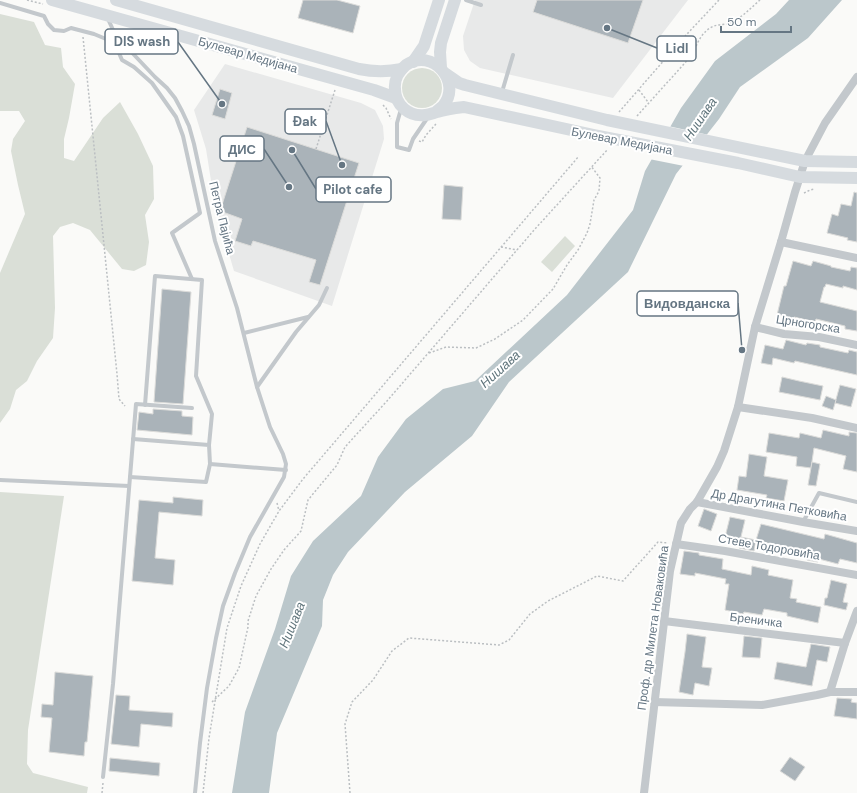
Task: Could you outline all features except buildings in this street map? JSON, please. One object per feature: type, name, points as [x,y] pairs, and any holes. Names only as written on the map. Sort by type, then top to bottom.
[{"type":"main road","name":"Булевар Медијана","points":[[52,0],[374,90],[399,103],[407,111],[418,115],[434,117],[453,108],[464,108],[738,163],[800,177],[857,178]]},
{"type":"main road","name":"Булевар Медијана","points":[[116,0],[371,72],[402,69],[413,62],[421,60],[428,61],[435,64],[459,83],[607,120],[805,161],[857,162]]},
{"type":"main road","points":[[413,62],[424,46],[438,0]]},
{"type":"main road","points":[[434,117],[447,99],[449,91],[449,82],[444,71],[440,52],[441,43],[455,0]]},
{"type":"main road","points":[[399,103],[394,91],[397,76],[402,69]]},
{"type":"street","points":[[805,161],[825,123],[857,77]]},
{"type":"street","name":"Проф. др Милета Новаковића","points":[[644,793],[670,571],[681,524],[690,509],[697,502],[717,467],[724,451],[738,407],[755,327],[805,161]]},
{"type":"street","points":[[781,242],[857,258]]},
{"type":"street","name":"Црногорска","points":[[755,327],[784,334],[819,337],[857,345]]},
{"type":"street","points":[[738,407],[812,418],[857,428]]},
{"type":"street","name":"Др Драгутина Петковића","points":[[697,502],[857,531]]},
{"type":"street","name":"Стеве Тодоровића","points":[[676,544],[725,551],[857,575]]},
{"type":"street","points":[[830,692],[845,643],[857,611]]},
{"type":"street","name":"Бреничка","points":[[664,621],[845,643]]},
{"type":"street","points":[[654,702],[762,705],[830,692],[857,692]]},
{"type":"lane","points":[[466,0],[481,5]]},
{"type":"lane","points":[[0,3],[44,16],[48,24],[54,30],[64,31],[71,28],[106,39],[119,53],[122,60],[134,67],[152,83],[176,117],[183,136],[200,213],[172,233],[192,279]]},
{"type":"lane","name":"Петра Пајића","points":[[106,15],[114,32],[167,88],[182,110],[189,126],[215,241],[244,333],[257,387],[270,427],[286,464],[286,470]]},
{"type":"lane","points":[[501,94],[513,55]]},
{"type":"lane","points":[[399,103],[397,147],[409,150],[413,139],[434,117]]},
{"type":"lane","points":[[130,477],[206,482],[210,464],[209,445],[212,414],[196,376],[202,280],[154,276],[145,405]]},
{"type":"lane","points":[[257,387],[296,332],[319,305],[327,288]]},
{"type":"lane","points":[[244,333],[309,317]]},
{"type":"lane","points":[[103,777],[113,684],[136,404],[192,408]]},
{"type":"lane","points":[[133,440],[209,445]]},
{"type":"lane","points":[[195,793],[208,688],[223,606],[250,537],[281,484],[286,470],[210,464]]},
{"type":"lane","points":[[0,480],[129,486]]},
{"type":"lane","points":[[803,522],[819,493],[857,502]]},
{"type":"path","points":[[618,112],[719,0]]},
{"type":"path","points":[[636,117],[694,54],[698,40],[706,32],[714,26],[731,23],[742,16],[760,0]]},
{"type":"path","points":[[82,31],[119,398],[125,406]]},
{"type":"path","points":[[316,149],[336,88]]},
{"type":"path","points":[[639,90],[649,103]]},
{"type":"path","points":[[380,102],[386,108],[391,123]]},
{"type":"path","points":[[422,142],[434,117]]},
{"type":"path","points":[[215,700],[229,686],[239,668],[248,621],[256,596],[284,550],[301,531],[308,500],[337,465],[345,447],[611,145]]},
{"type":"path","points":[[203,793],[209,738],[227,628],[241,586],[260,544],[279,510],[303,479],[579,156]]},
{"type":"path","points":[[427,354],[446,347],[476,348],[488,342],[523,320],[553,289],[578,250],[590,224],[594,200],[599,191],[600,178],[591,166]]},
{"type":"path","points":[[501,248],[517,250]]},
{"type":"path","points":[[350,793],[345,724],[352,702],[373,680],[392,651],[409,638],[499,645],[509,640],[530,614],[548,601],[597,576],[623,581],[658,542],[676,544]]},
{"type":"path","points":[[102,793],[103,777]]},
{"type":"shaded area","points":[[475,0],[688,0],[613,98],[480,68],[470,61],[464,50],[463,36]]},
{"type":"shaded area","points":[[0,14],[34,22],[45,45],[61,48],[63,67],[75,84],[64,139],[64,158],[74,161],[103,118],[120,102],[138,134],[153,166],[154,199],[145,215],[149,242],[146,265],[134,271],[122,269],[90,230],[73,223],[60,227],[53,236],[55,308],[53,338],[37,361],[27,381],[16,390],[10,409],[0,423],[0,273],[25,214],[11,151],[13,139],[25,121],[19,111],[0,111]]},
{"type":"shaded area","points":[[225,64],[361,103],[375,110],[383,126],[384,139],[332,306],[234,271],[215,206],[206,149],[194,110]]},
{"type":"shaded area","points":[[418,68],[426,68],[433,71],[439,77],[442,88],[439,99],[433,105],[426,108],[418,108],[411,105],[405,99],[402,92],[402,84],[405,77],[411,71]]},
{"type":"shaded area","points":[[565,236],[575,246],[552,272],[541,262]]},
{"type":"shaded area","points":[[0,492],[64,496],[28,730],[27,764],[33,773],[88,787],[87,793],[0,793]]},
{"type":"water","name":"Нишава","points":[[789,0],[842,0],[808,38],[740,87],[719,119],[676,174],[628,272],[509,382],[472,436],[405,492],[348,552],[333,575],[323,600],[322,626],[277,733],[269,793],[232,793],[245,712],[275,629],[291,576],[313,541],[361,496],[378,457],[406,419],[443,389],[475,381],[567,295],[633,210],[645,171],[681,108],[715,61],[776,14]]},
{"type":"pier","points":[[668,126],[709,135],[684,166],[649,159]]},
{"type":"place","name":"Lidl","points":[[607,28]]},
{"type":"place","name":"DIS wash","points":[[222,104]]},
{"type":"place","name":"Pilot cafe","points":[[292,150]]},
{"type":"place","name":"Đak","points":[[342,165]]},
{"type":"place","name":"ДИС","points":[[289,187]]},
{"type":"place","name":"Видовданска","points":[[742,350]]}]
